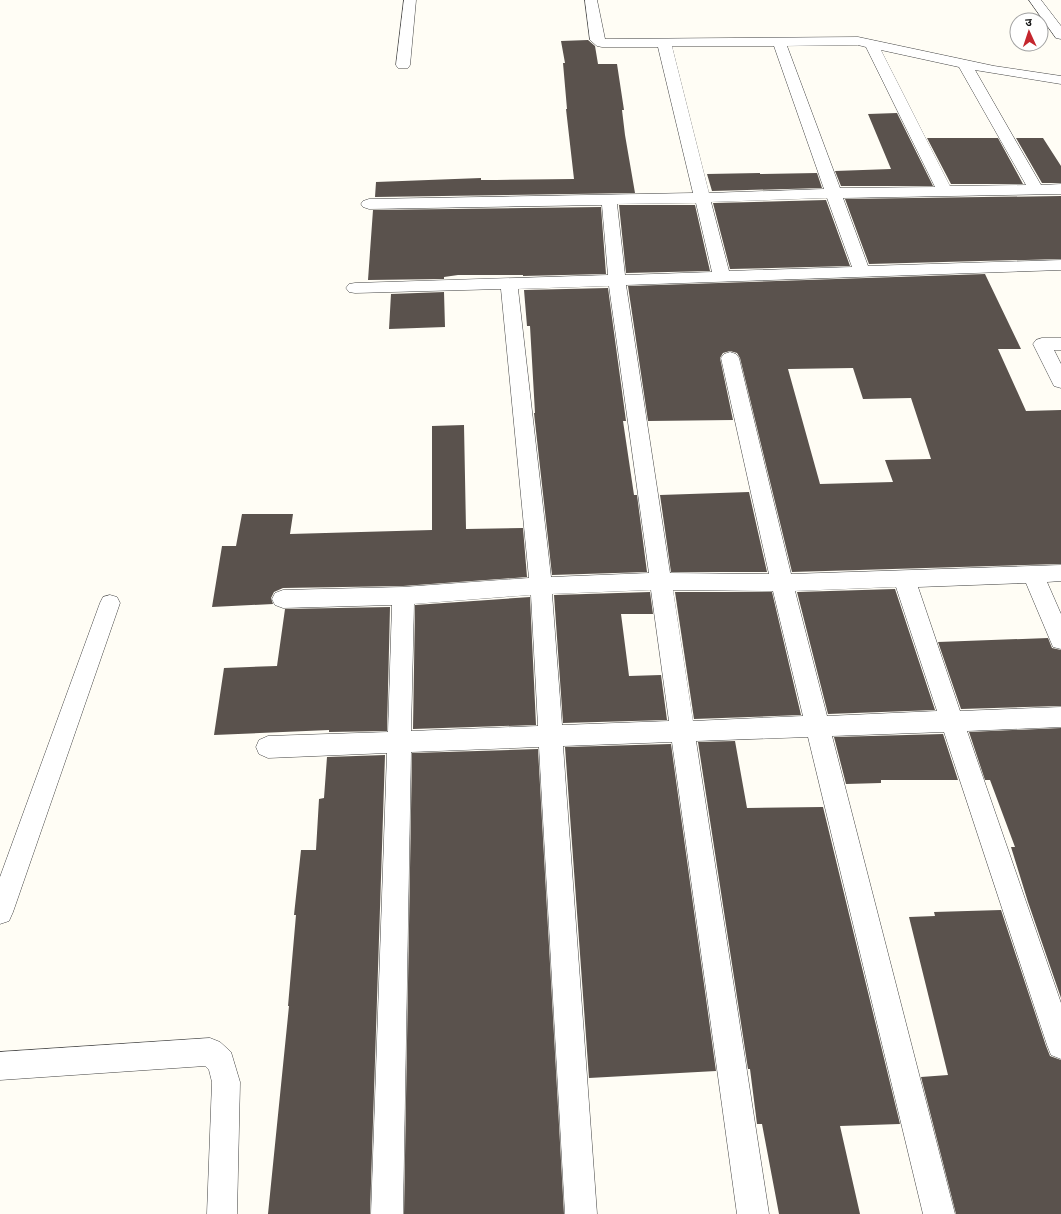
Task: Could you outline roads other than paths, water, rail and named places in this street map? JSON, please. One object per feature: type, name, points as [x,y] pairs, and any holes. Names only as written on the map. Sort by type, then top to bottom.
[{"type":"street","points":[[591,0],[597,40],[610,44],[849,40],[871,43],[964,63],[1061,80]]},
{"type":"street","points":[[1035,0],[1061,35]]},
{"type":"street","points":[[779,42],[862,272]]},
{"type":"street","points":[[664,43],[722,277]]},
{"type":"street","points":[[871,43],[945,191]]},
{"type":"street","points":[[964,63],[1036,189]]},
{"type":"street","points":[[370,204],[703,198],[1061,189]]},
{"type":"street","points":[[609,200],[617,280],[753,1214]]},
{"type":"street","points":[[355,288],[1061,265]]},
{"type":"street","points":[[509,284],[541,586],[580,1214]]},
{"type":"street","points":[[1061,344],[1042,344],[1061,382]]},
{"type":"street","points":[[730,358],[782,582],[939,1214]]},
{"type":"street","points":[[283,599],[403,596],[541,586],[662,581],[782,582],[1061,573]]},
{"type":"street","points":[[1033,574],[1061,640]]},
{"type":"street","points":[[904,578],[1061,1045]]},
{"type":"street","points":[[387,1214],[403,596]]},
{"type":"street","points":[[268,747],[1061,717]]},
{"type":"lane","points":[[404,65],[410,0]]},
{"type":"lane","points":[[0,912],[110,603]]},
{"type":"lane","points":[[0,1066],[210,1052],[221,1062],[226,1082],[222,1214]]}]
